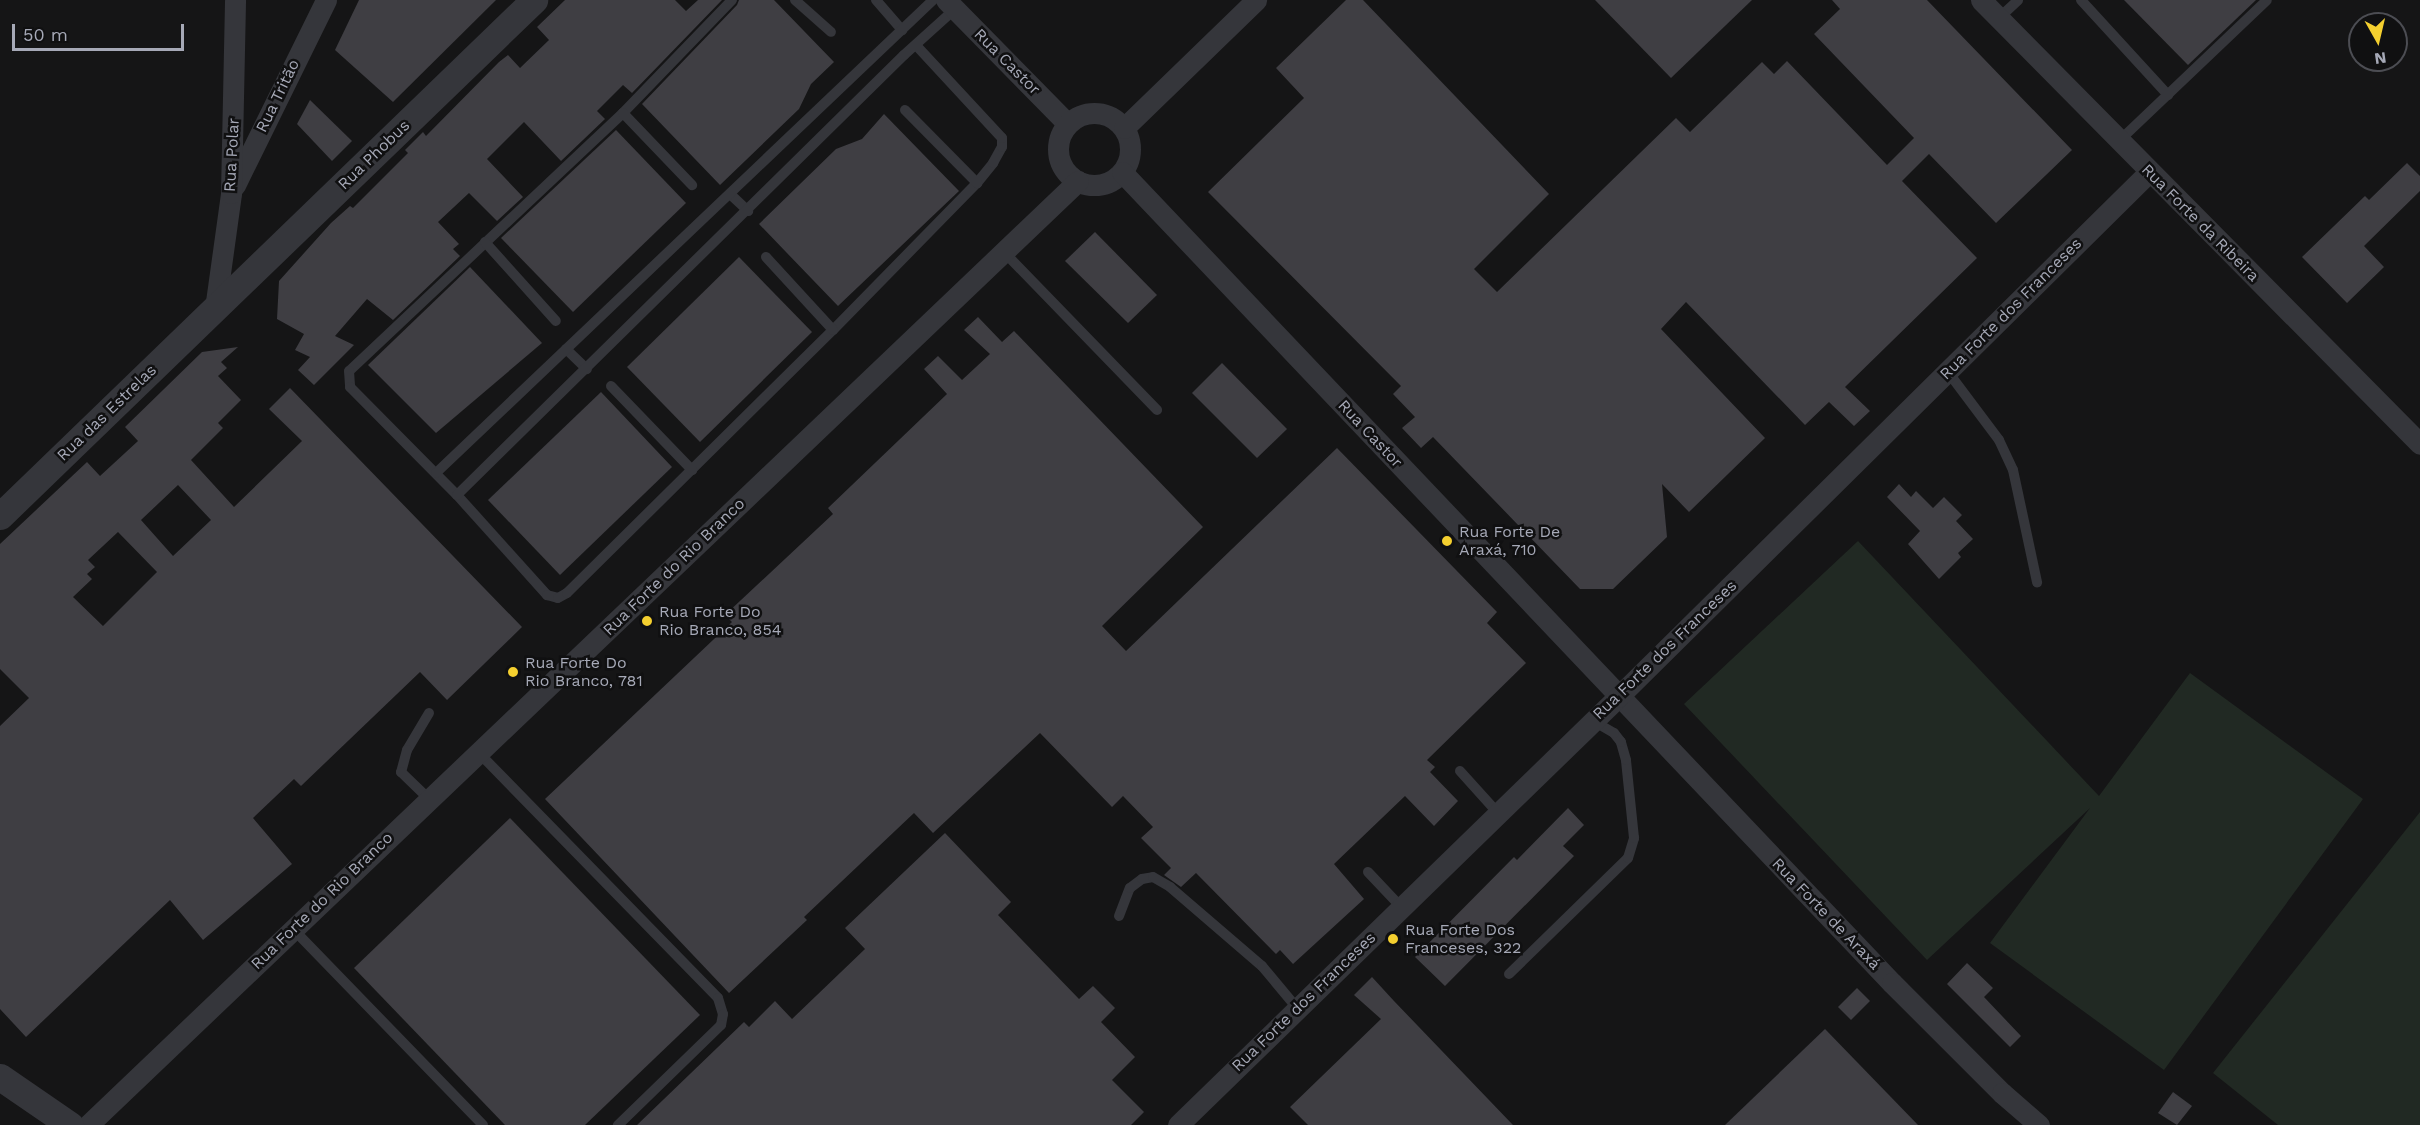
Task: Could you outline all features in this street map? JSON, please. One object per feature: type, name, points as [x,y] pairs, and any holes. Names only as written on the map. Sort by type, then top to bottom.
[{"type":"street","name":"Rua Polar","points":[[215,309],[231,193],[235,0]]},
{"type":"street","name":"Rua Tritão","points":[[231,193],[326,0]]},
{"type":"street","name":"Rua Phobus","points":[[215,309],[534,0]]},
{"type":"street","points":[[1124,128],[1256,0]]},
{"type":"street","name":"Rua Forte da Ribeira","points":[[1981,0],[2420,444]]},
{"type":"street","name":"Rua Castor","points":[[950,5],[1067,123]]},
{"type":"street","points":[[1093,112],[1116,119],[1124,128],[1130,150],[1122,172],[1102,184],[1090,185],[1078,182],[1068,174],[1058,153],[1058,141],[1067,123],[1081,114],[1093,112]]},
{"type":"street","name":"Rua Castor","points":[[1122,172],[1618,697]]},
{"type":"street","name":"Rua Forte dos Franceses","points":[[1178,1125],[1618,697],[2149,172]]},
{"type":"street","name":"Rua Forte do Rio Branco","points":[[88,1125],[1078,182]]},
{"type":"street","name":"Rua das Estrelas","points":[[0,516],[215,309]]},
{"type":"street","name":"Rua Forte de Araxá","points":[[1618,697],[1892,983],[2002,1093],[2039,1125]]},
{"type":"street","points":[[0,1077],[70,1125]]},
{"type":"lane","points":[[732,0],[623,113],[349,371],[350,387],[457,495],[547,595],[558,598],[567,593],[692,470],[977,183],[1002,147],[1002,138],[916,45]]},
{"type":"lane","points":[[795,0],[831,32]]},
{"type":"lane","points":[[876,0],[902,30]]},
{"type":"lane","points":[[436,473],[933,0]]},
{"type":"lane","points":[[1999,18],[2018,0]]},
{"type":"lane","points":[[2081,0],[2168,95]]},
{"type":"lane","points":[[2119,141],[2267,0]]},
{"type":"lane","points":[[457,495],[916,45],[950,5]]},
{"type":"lane","points":[[905,110],[977,183]]},
{"type":"lane","points":[[623,113],[692,185]]},
{"type":"lane","points":[[730,194],[748,211]]},
{"type":"lane","points":[[484,242],[556,321]]},
{"type":"lane","points":[[1004,252],[1157,410]]},
{"type":"lane","points":[[766,256],[833,330]]},
{"type":"lane","points":[[566,349],[587,369]]},
{"type":"lane","points":[[1948,372],[1999,440],[2013,470],[2037,582]]},
{"type":"lane","points":[[611,386],[692,470]]},
{"type":"lane","points":[[429,713],[407,750],[401,772],[429,799]]},
{"type":"lane","points":[[1509,974],[1628,858],[1634,838],[1626,760],[1621,742],[1614,733],[1593,721]]},
{"type":"lane","points":[[479,753],[718,998],[723,1014],[721,1025],[618,1125]]},
{"type":"lane","points":[[1460,771],[1498,813]]},
{"type":"lane","points":[[1368,872],[1402,908]]},
{"type":"lane","points":[[1119,916],[1130,888],[1142,879],[1153,878],[1170,887],[1262,966],[1297,1008]]},
{"type":"lane","points":[[293,929],[483,1125]]},
{"type":"shaded area","points":[[1858,541],[2099,796],[2190,673],[2363,799],[2164,1070],[1990,943],[2090,808],[1927,960],[1684,704]]},
{"type":"shaded area","points":[[2420,812],[2420,1125],[2278,1125],[2213,1073]]},
{"type":"building","points":[[359,0],[496,0],[393,102],[335,50]]},
{"type":"building","points":[[565,0],[675,0],[686,11],[698,0],[722,0],[632,93],[623,85],[597,111],[605,119],[561,161],[524,122],[487,159],[523,197],[497,221],[469,193],[438,222],[459,244],[453,249],[460,256],[393,320],[367,299],[335,336],[354,345],[314,385],[298,370],[310,357],[295,350],[304,334],[277,319],[279,281],[331,223],[350,206],[353,208],[408,153],[405,150],[423,132],[426,136],[499,62],[508,55],[520,68],[549,40],[537,27]]},
{"type":"building","points":[[739,0],[774,0],[834,62],[811,84],[799,109],[720,185],[642,104],[737,5]]},
{"type":"building","points":[[1346,0],[1363,0],[1549,194],[1474,269],[1497,292],[1676,118],[1690,132],[1762,62],[1774,74],[1787,61],[1887,165],[1914,138],[1814,34],[1840,9],[1832,0],[1927,0],[2072,150],[1996,223],[1929,154],[1902,181],[1977,258],[1845,387],[1870,411],[1854,426],[1829,402],[1805,425],[1686,302],[1661,329],[1765,438],[1689,512],[1662,484],[1667,537],[1613,589],[1580,589],[1433,437],[1421,448],[1402,428],[1415,417],[1393,394],[1401,386],[1208,192],[1304,98],[1276,68]]},
{"type":"building","points":[[1595,0],[1752,0],[1671,78]]},
{"type":"building","points":[[2124,0],[2256,0],[2188,65]]},
{"type":"building","points":[[310,100],[352,141],[332,161],[297,124]]},
{"type":"building","points":[[884,114],[959,191],[838,306],[759,224],[836,149],[862,139]]},
{"type":"building","points":[[616,130],[686,203],[573,312],[501,238]]},
{"type":"building","points":[[2407,163],[2420,176],[2420,191],[2364,246],[2384,267],[2347,303],[2302,257],[2365,196],[2369,200]]},
{"type":"building","points":[[1095,232],[1157,295],[1128,323],[1065,261]]},
{"type":"building","points":[[739,257],[812,332],[700,442],[627,367]]},
{"type":"building","points":[[470,267],[542,343],[436,433],[368,365]]},
{"type":"building","points":[[978,317],[1002,342],[1014,331],[1203,527],[1102,626],[1126,651],[1337,448],[1497,612],[1487,623],[1526,663],[1427,760],[1435,767],[1430,772],[1458,801],[1434,826],[1405,796],[1334,864],[1364,899],[1293,964],[1280,950],[1276,954],[1196,873],[1181,887],[1164,875],[1171,868],[1141,838],[1153,827],[1123,796],[1112,807],[1040,733],[933,833],[914,813],[804,917],[807,920],[729,993],[545,799],[732,622],[725,615],[833,514],[828,508],[947,394],[924,369],[938,356],[962,380],[990,354],[964,330]]},
{"type":"building","points":[[238,347],[221,362],[227,368],[218,376],[241,400],[218,423],[223,428],[191,460],[234,507],[302,441],[269,409],[290,388],[522,627],[447,700],[420,672],[301,786],[294,779],[253,818],[292,864],[203,940],[170,900],[26,1037],[0,1009],[0,726],[29,698],[0,669],[0,544],[87,462],[100,476],[138,441],[125,427],[202,352]],"holes":[[[178,485],[211,520],[173,556],[141,520]],[[118,532],[157,572],[103,626],[73,597],[92,579],[87,574],[95,567],[88,560]]]},
{"type":"building","points":[[1222,363],[1287,429],[1257,458],[1192,393]]},
{"type":"building","points":[[601,392],[672,467],[560,575],[488,500]]},
{"type":"building","points":[[1899,484],[1911,497],[1916,491],[1933,508],[1944,497],[1962,515],[1956,521],[1973,539],[1958,553],[1961,557],[1939,579],[1908,544],[1920,531],[1887,497]]},
{"type":"building","points":[[1568,808],[1584,825],[1563,846],[1574,856],[1445,986],[1415,957],[1514,857],[1517,860]]},
{"type":"building","points":[[510,818],[700,1015],[585,1125],[505,1125],[354,968]]},
{"type":"building","points":[[945,833],[1011,902],[998,915],[1079,999],[1093,986],[1115,1008],[1101,1022],[1135,1057],[1112,1080],[1144,1112],[1131,1125],[637,1125],[744,1022],[749,1027],[775,1001],[792,1019],[865,949],[845,928]]},
{"type":"building","points":[[1967,963],[1993,988],[1984,997],[2021,1036],[2010,1047],[1947,984]]},
{"type":"building","points":[[1372,977],[1513,1125],[1308,1125],[1290,1107],[1381,1019],[1354,995]]},
{"type":"building","points":[[1857,988],[1870,1001],[1851,1020],[1838,1007]]},
{"type":"building","points":[[1825,1029],[1918,1125],[1725,1125]]},
{"type":"building","points":[[2173,1092],[2192,1106],[2177,1125],[2158,1113]]},
{"type":"place","name":"Rua Forte De Araxá, 710","points":[[1447,541]]},
{"type":"place","name":"Rua Forte Do Rio Branco, 854","points":[[647,621]]},
{"type":"place","name":"Rua Forte Do Rio Branco, 781","points":[[513,672]]},
{"type":"place","name":"Rua Forte Dos Franceses, 322","points":[[1393,939]]}]
